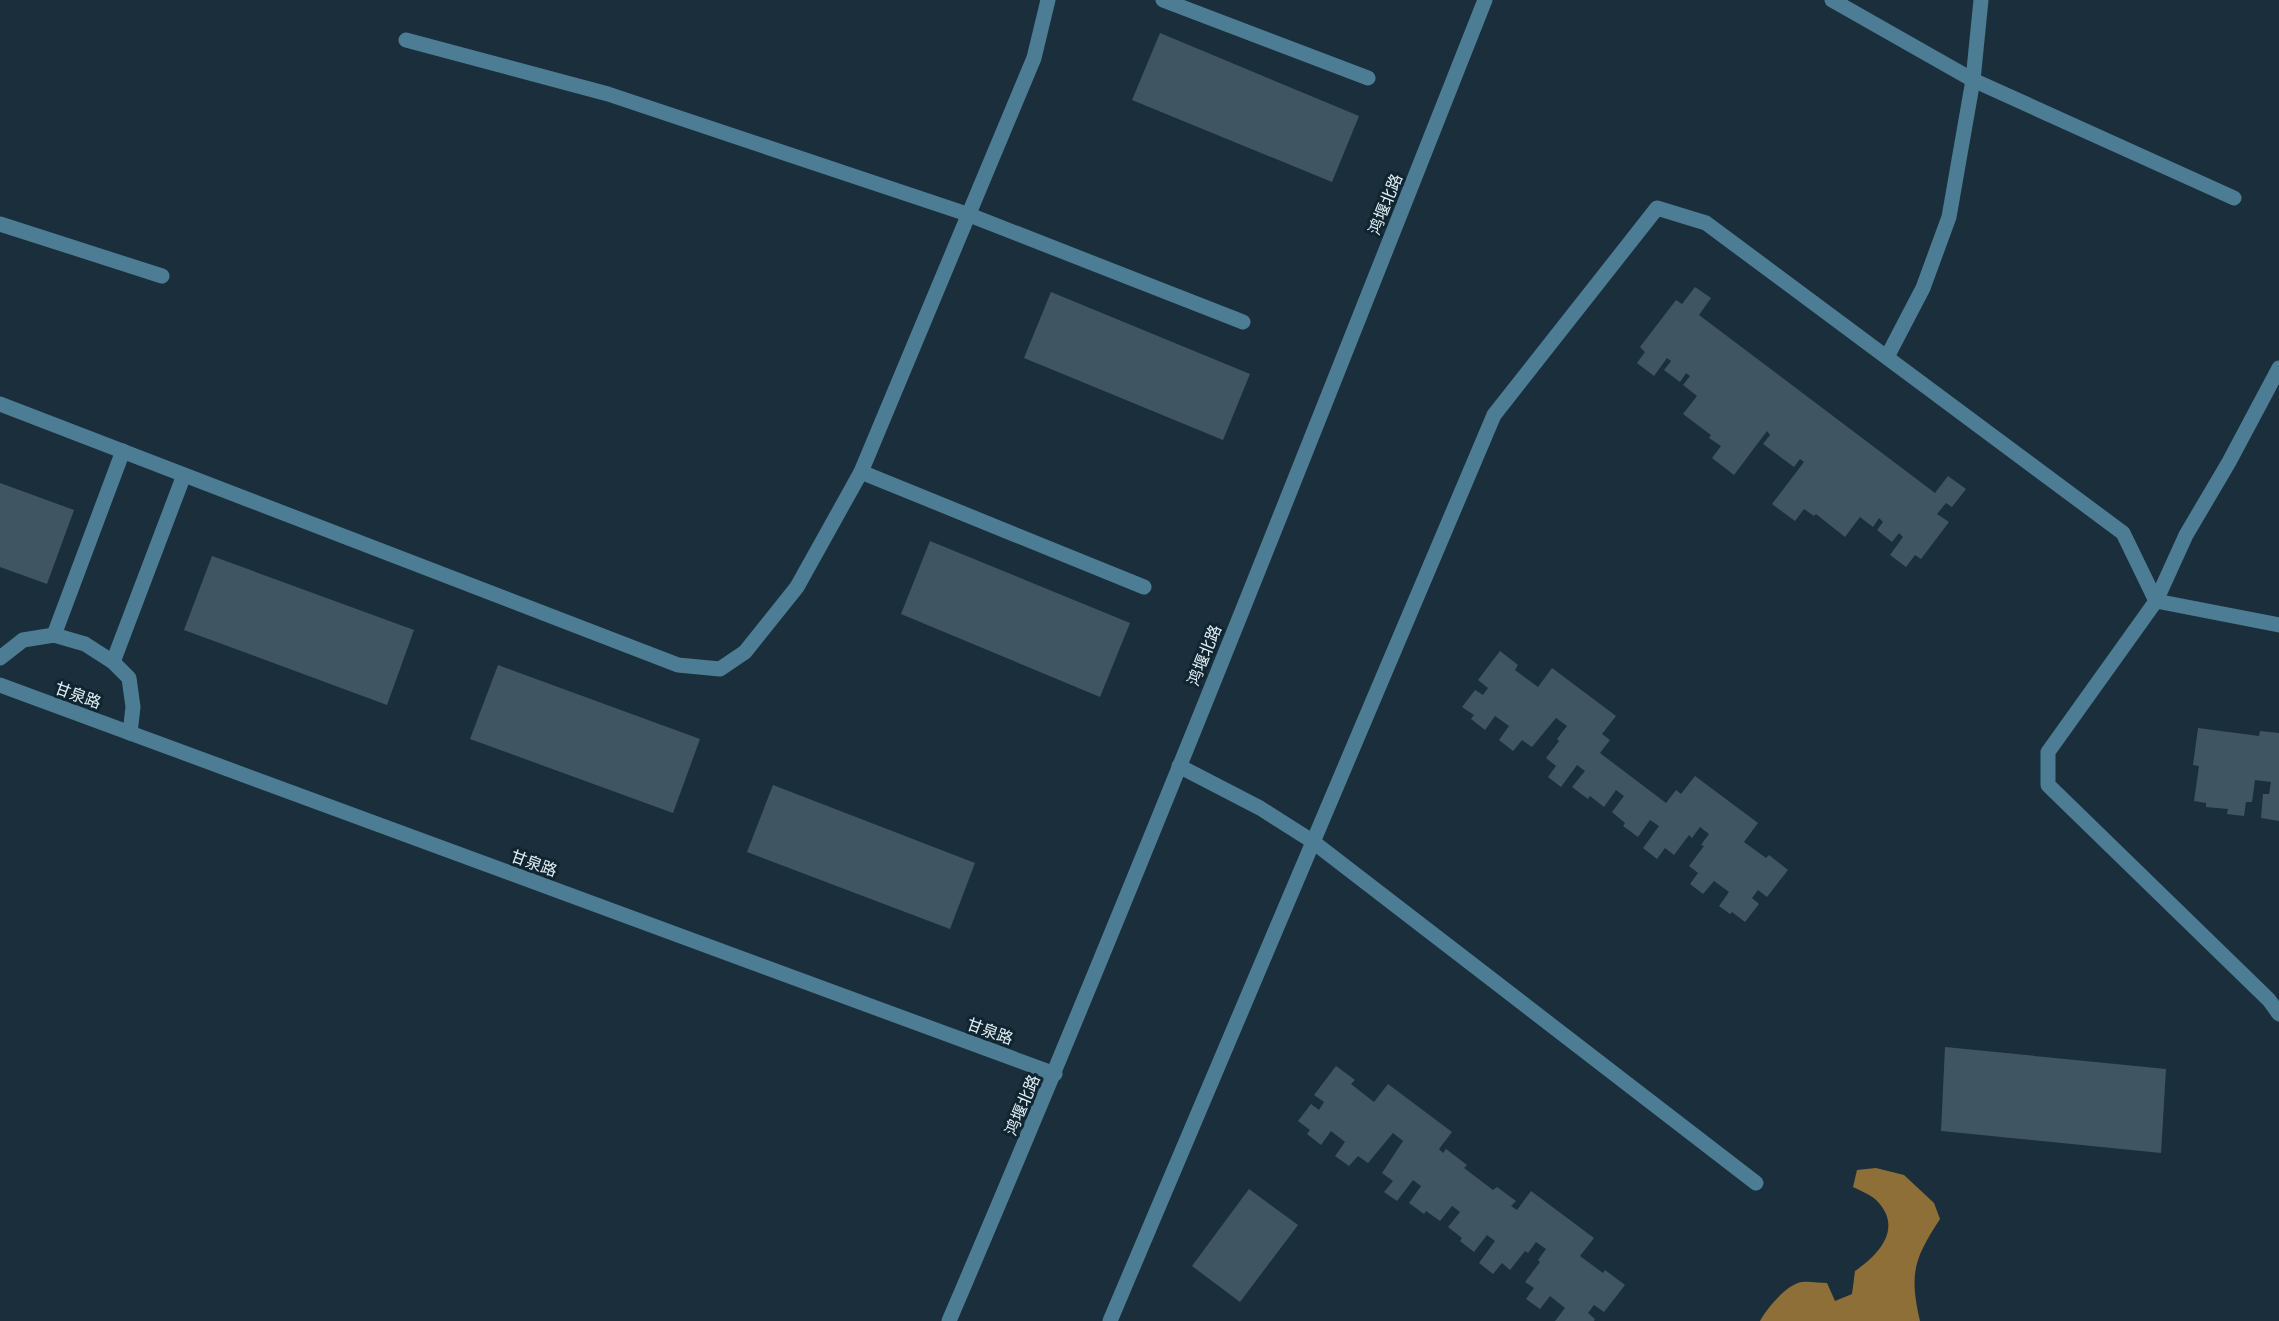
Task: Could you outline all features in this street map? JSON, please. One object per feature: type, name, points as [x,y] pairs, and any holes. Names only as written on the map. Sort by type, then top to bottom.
[{"type":"street","points":[[0,404],[678,665],[720,669],[745,652],[797,587],[861,472],[1034,58],[1048,0]]},
{"type":"street","points":[[1163,0],[1368,78]]},
{"type":"street","name":"鸿堰北路","points":[[949,1321],[1055,1074],[1485,0]]},
{"type":"street","points":[[1832,0],[1973,80],[2234,198]]},
{"type":"street","points":[[1887,357],[1923,288],[1949,217],[1973,80],[1981,0]]},
{"type":"street","points":[[406,40],[608,94],[967,214],[1243,322]]},
{"type":"street","points":[[1110,1321],[1494,415],[1657,208],[1706,223],[2123,533],[2156,601]]},
{"type":"street","points":[[0,224],[162,276]]},
{"type":"street","points":[[2279,368],[2229,462],[2186,535],[2156,601],[2048,752],[2048,785],[2269,1000],[2279,1014]]},
{"type":"street","points":[[54,635],[123,452]]},
{"type":"street","points":[[861,472],[1144,588]]},
{"type":"street","points":[[113,662],[184,475]]},
{"type":"street","points":[[2156,601],[2279,625]]},
{"type":"street","points":[[0,658],[23,640],[54,635],[85,644],[113,662],[129,678],[133,707],[130,734]]},
{"type":"street","name":"甘泉路","points":[[0,685],[1055,1074]]},
{"type":"street","points":[[1179,766],[1260,808],[1312,841],[1756,1183]]},
{"type":"shaded area","points":[[1876,1168],[1904,1175],[1934,1203],[1940,1219],[1924,1245],[1916,1267],[1915,1290],[1920,1321],[1760,1321],[1772,1303],[1790,1287],[1802,1282],[1827,1283],[1835,1301],[1852,1294],[1855,1271],[1879,1249],[1888,1231],[1885,1212],[1878,1202],[1870,1195],[1853,1187],[1857,1170]]},
{"type":"building","points":[[1160,33],[1359,116],[1332,182],[1132,100]]},
{"type":"building","points":[[1695,287],[1711,298],[1699,315],[1935,493],[1948,476],[1966,489],[1952,507],[1946,503],[1937,514],[1949,522],[1921,559],[1915,555],[1906,567],[1890,555],[1903,537],[1899,533],[1892,542],[1877,530],[1883,522],[1879,518],[1873,527],[1860,517],[1845,537],[1816,514],[1814,516],[1804,509],[1795,521],[1772,504],[1804,462],[1800,459],[1794,467],[1763,444],[1770,435],[1767,431],[1734,475],[1712,458],[1721,446],[1709,438],[1711,435],[1683,414],[1697,396],[1683,385],[1690,376],[1686,373],[1680,382],[1664,370],[1671,361],[1667,358],[1654,376],[1637,363],[1645,352],[1640,347],[1676,300],[1682,304]]},
{"type":"building","points":[[1051,292],[1250,374],[1223,440],[1024,358]]},
{"type":"building","points":[[0,483],[74,510],[47,584],[0,567]]},
{"type":"building","points":[[930,541],[1130,623],[1100,697],[901,614]]},
{"type":"building","points":[[212,556],[414,630],[387,705],[184,630]]},
{"type":"building","points":[[1500,651],[1518,665],[1515,670],[1538,687],[1552,668],[1616,716],[1602,734],[1610,740],[1600,753],[1666,803],[1676,790],[1681,794],[1695,776],[1758,823],[1744,842],[1766,858],[1769,855],[1788,870],[1767,897],[1758,890],[1752,898],[1759,904],[1745,922],[1719,906],[1729,892],[1714,881],[1703,894],[1690,884],[1698,873],[1689,866],[1704,846],[1701,845],[1709,834],[1700,827],[1692,838],[1689,835],[1674,855],[1665,848],[1657,859],[1643,848],[1659,826],[1650,820],[1638,837],[1623,826],[1625,823],[1612,812],[1624,796],[1616,790],[1604,807],[1590,796],[1588,799],[1572,787],[1585,771],[1577,765],[1561,787],[1548,777],[1556,766],[1546,758],[1567,726],[1556,718],[1532,747],[1522,740],[1513,751],[1499,740],[1509,726],[1495,716],[1485,730],[1471,719],[1474,715],[1462,707],[1475,690],[1483,695],[1488,688],[1478,680]]},
{"type":"building","points":[[498,665],[700,739],[673,813],[470,739]]},
{"type":"building","points":[[2198,728],[2259,736],[2260,731],[2279,733],[2279,821],[2261,818],[2263,794],[2269,794],[2271,782],[2255,780],[2252,802],[2246,802],[2244,816],[2227,814],[2228,809],[2206,807],[2206,803],[2194,801],[2199,766],[2193,765]]},
{"type":"building","points":[[773,785],[975,863],[950,929],[747,852]]},
{"type":"building","points":[[1945,1047],[2166,1069],[2161,1153],[1941,1131]]},
{"type":"building","points":[[1336,1066],[1355,1080],[1351,1084],[1374,1102],[1388,1084],[1452,1132],[1439,1149],[1443,1153],[1446,1149],[1467,1165],[1464,1168],[1493,1190],[1497,1187],[1516,1201],[1511,1206],[1517,1210],[1531,1191],[1594,1238],[1580,1256],[1603,1273],[1605,1270],[1625,1285],[1604,1312],[1594,1305],[1588,1313],[1595,1319],[1594,1321],[1555,1321],[1565,1308],[1550,1296],[1540,1309],[1526,1299],[1534,1288],[1525,1282],[1540,1262],[1538,1260],[1546,1249],[1536,1242],[1528,1253],[1525,1251],[1510,1270],[1502,1263],[1493,1274],[1479,1263],[1495,1241],[1487,1235],[1474,1252],[1448,1227],[1460,1212],[1452,1206],[1440,1221],[1426,1211],[1424,1214],[1409,1203],[1421,1186],[1413,1180],[1397,1201],[1384,1192],[1393,1181],[1382,1173],[1403,1141],[1393,1133],[1368,1163],[1358,1156],[1349,1166],[1335,1156],[1345,1142],[1331,1131],[1321,1145],[1307,1134],[1310,1130],[1298,1121],[1311,1104],[1319,1110],[1324,1102],[1314,1095]]},
{"type":"building","points":[[1249,1189],[1298,1225],[1240,1302],[1192,1266]]}]
